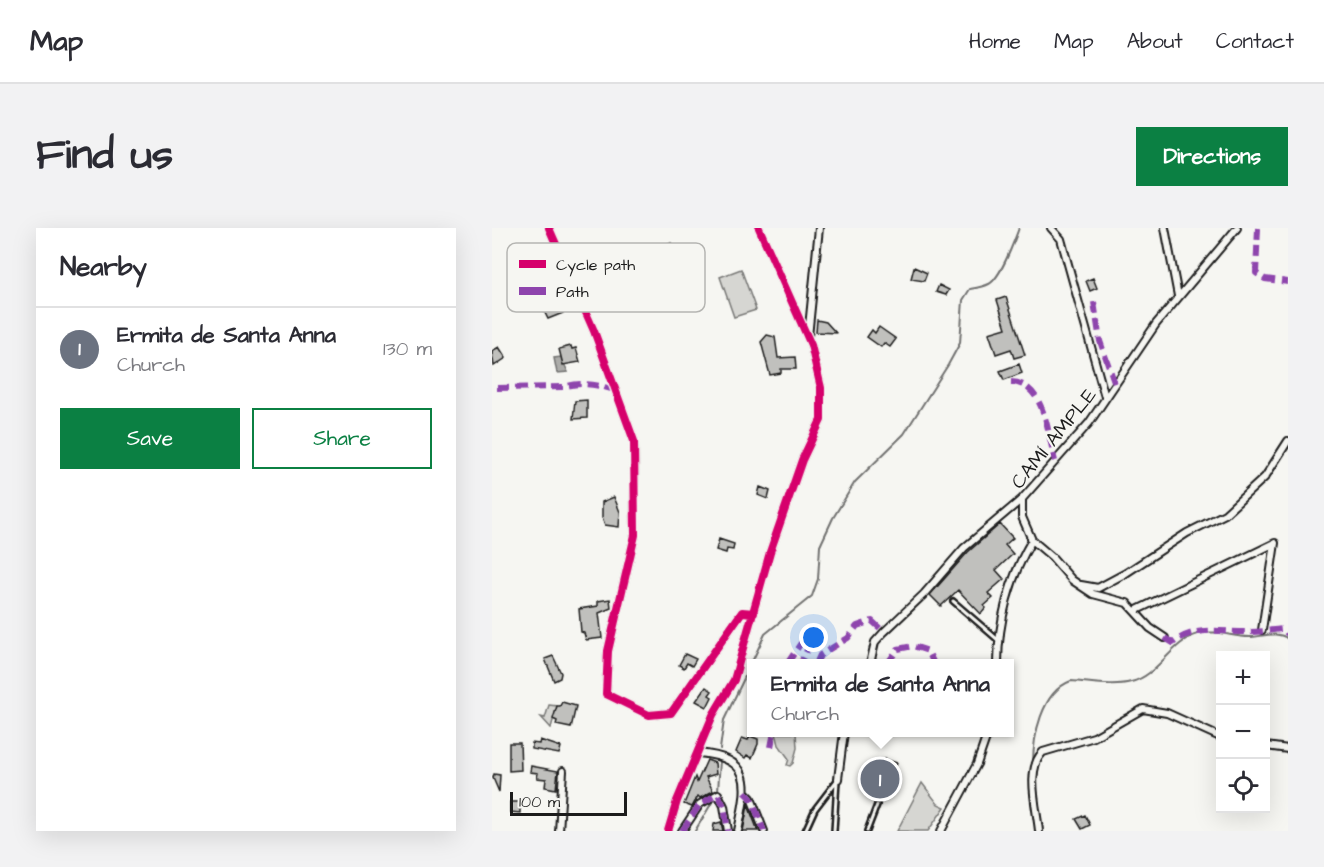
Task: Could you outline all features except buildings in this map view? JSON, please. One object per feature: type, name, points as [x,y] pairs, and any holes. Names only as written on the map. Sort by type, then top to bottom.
[{"type":"street","points":[[549,228],[556,243]]},
{"type":"street","points":[[668,831],[677,801],[712,715],[734,680],[770,552],[802,460],[821,420],[821,388],[808,337],[759,228]]},
{"type":"street","points":[[808,337],[819,228]]},
{"type":"street","points":[[1051,228],[1061,239],[1105,397]]},
{"type":"street","points":[[1165,228],[1178,296]]},
{"type":"street","name":"CAMÍ AMPLE","points":[[1165,638],[1150,628],[1137,610],[1127,603],[1093,594],[1032,540],[1022,517],[1022,500],[1089,423],[1178,296],[1237,228]]},
{"type":"street","points":[[586,312],[634,441],[635,535],[608,651],[606,694],[649,715],[670,713],[742,612],[754,613]]},
{"type":"street","points":[[1081,585],[1098,588],[1187,533],[1225,514],[1265,477],[1288,441]]},
{"type":"street","points":[[871,659],[875,642],[884,632],[924,594],[964,548],[1022,500]]},
{"type":"street","points":[[998,659],[998,640],[1015,568],[1032,540]]},
{"type":"street","points":[[1137,610],[1275,543],[1262,630]]},
{"type":"street","points":[[1040,831],[1035,797],[1035,768],[1037,757],[1043,752],[1094,737],[1143,709],[1167,713],[1216,735]]},
{"type":"street","points":[[837,779],[843,737]]},
{"type":"street","points":[[941,831],[977,764],[986,737]]},
{"type":"street","points":[[1270,747],[1288,749]]},
{"type":"street","points":[[698,753],[729,759],[739,766],[746,778],[738,831]]},
{"type":"street","points":[[559,831],[563,771]]},
{"type":"street","points":[[745,792],[751,798],[764,831]]},
{"type":"street","points":[[682,831],[700,804],[718,794],[724,806],[728,831]]},
{"type":"lane","points":[[952,601],[998,640]]},
{"type":"lane","points":[[805,831],[819,802],[837,779]]},
{"type":"lane","points":[[834,831],[837,779]]},
{"type":"lane","points":[[867,831],[877,805]]},
{"type":"shaded area","points":[[741,269],[756,310],[734,317],[720,277]]},
{"type":"shaded area","points":[[561,357],[568,372],[557,373],[554,358]]},
{"type":"shaded area","points":[[549,705],[557,706],[551,728],[541,717],[545,718]]},
{"type":"shaded area","points":[[777,737],[796,737],[797,748],[790,766],[787,765],[789,759],[779,745]]},
{"type":"shaded area","points":[[922,783],[938,804],[945,807],[928,831],[897,831]]},
{"type":"waterway","points":[[753,659],[765,634],[812,596],[818,579],[820,546],[833,518],[855,482],[904,434],[960,343],[963,300],[970,289],[989,284],[998,275],[1019,228]]},
{"type":"waterway","points":[[1033,765],[1037,729],[1046,705],[1052,695],[1071,681],[1117,684],[1141,679],[1180,644],[1198,634],[1212,632],[1245,637],[1275,635],[1288,639]]},
{"type":"waterway","points":[[720,749],[724,720],[747,672]]},
{"type":"waterway","points":[[718,791],[720,760]]},
{"type":"waterway","points":[[695,831],[714,799]]},
{"type":"marked path","points":[[1258,228],[1256,273],[1265,279],[1288,282]]},
{"type":"marked path","points":[[1094,302],[1100,341],[1116,387]]},
{"type":"marked path","points":[[1011,382],[1031,391],[1038,401],[1047,425],[1055,461]]},
{"type":"marked path","points":[[497,388],[564,387],[584,384],[617,391]]},
{"type":"marked path","points":[[818,659],[820,655],[848,638],[857,626],[872,621],[884,632]]},
{"type":"marked path","points":[[1165,638],[1173,643],[1182,637],[1200,631],[1253,632],[1282,629],[1288,634]]},
{"type":"marked path","points":[[790,659],[801,643],[808,639],[810,644],[802,659]]},
{"type":"marked path","points":[[891,659],[898,649],[913,646],[928,651],[932,659]]},
{"type":"marked path","points":[[771,747],[773,737]]},
{"type":"marked path","points":[[745,792],[751,798],[764,831]]},
{"type":"marked path","points":[[682,831],[700,804],[718,794],[724,806],[728,831]]},
{"type":"cycle path","points":[[549,228],[556,243]]},
{"type":"cycle path","points":[[668,831],[677,801],[713,715],[734,680],[770,552],[802,460],[821,420],[821,388],[811,345],[759,228]]},
{"type":"cycle path","points":[[586,312],[634,441],[635,535],[608,651],[606,694],[649,715],[671,713],[742,612],[754,613]]},
{"type":"place","name":"Ermita de Santa Anna","points":[[880,779]]}]
